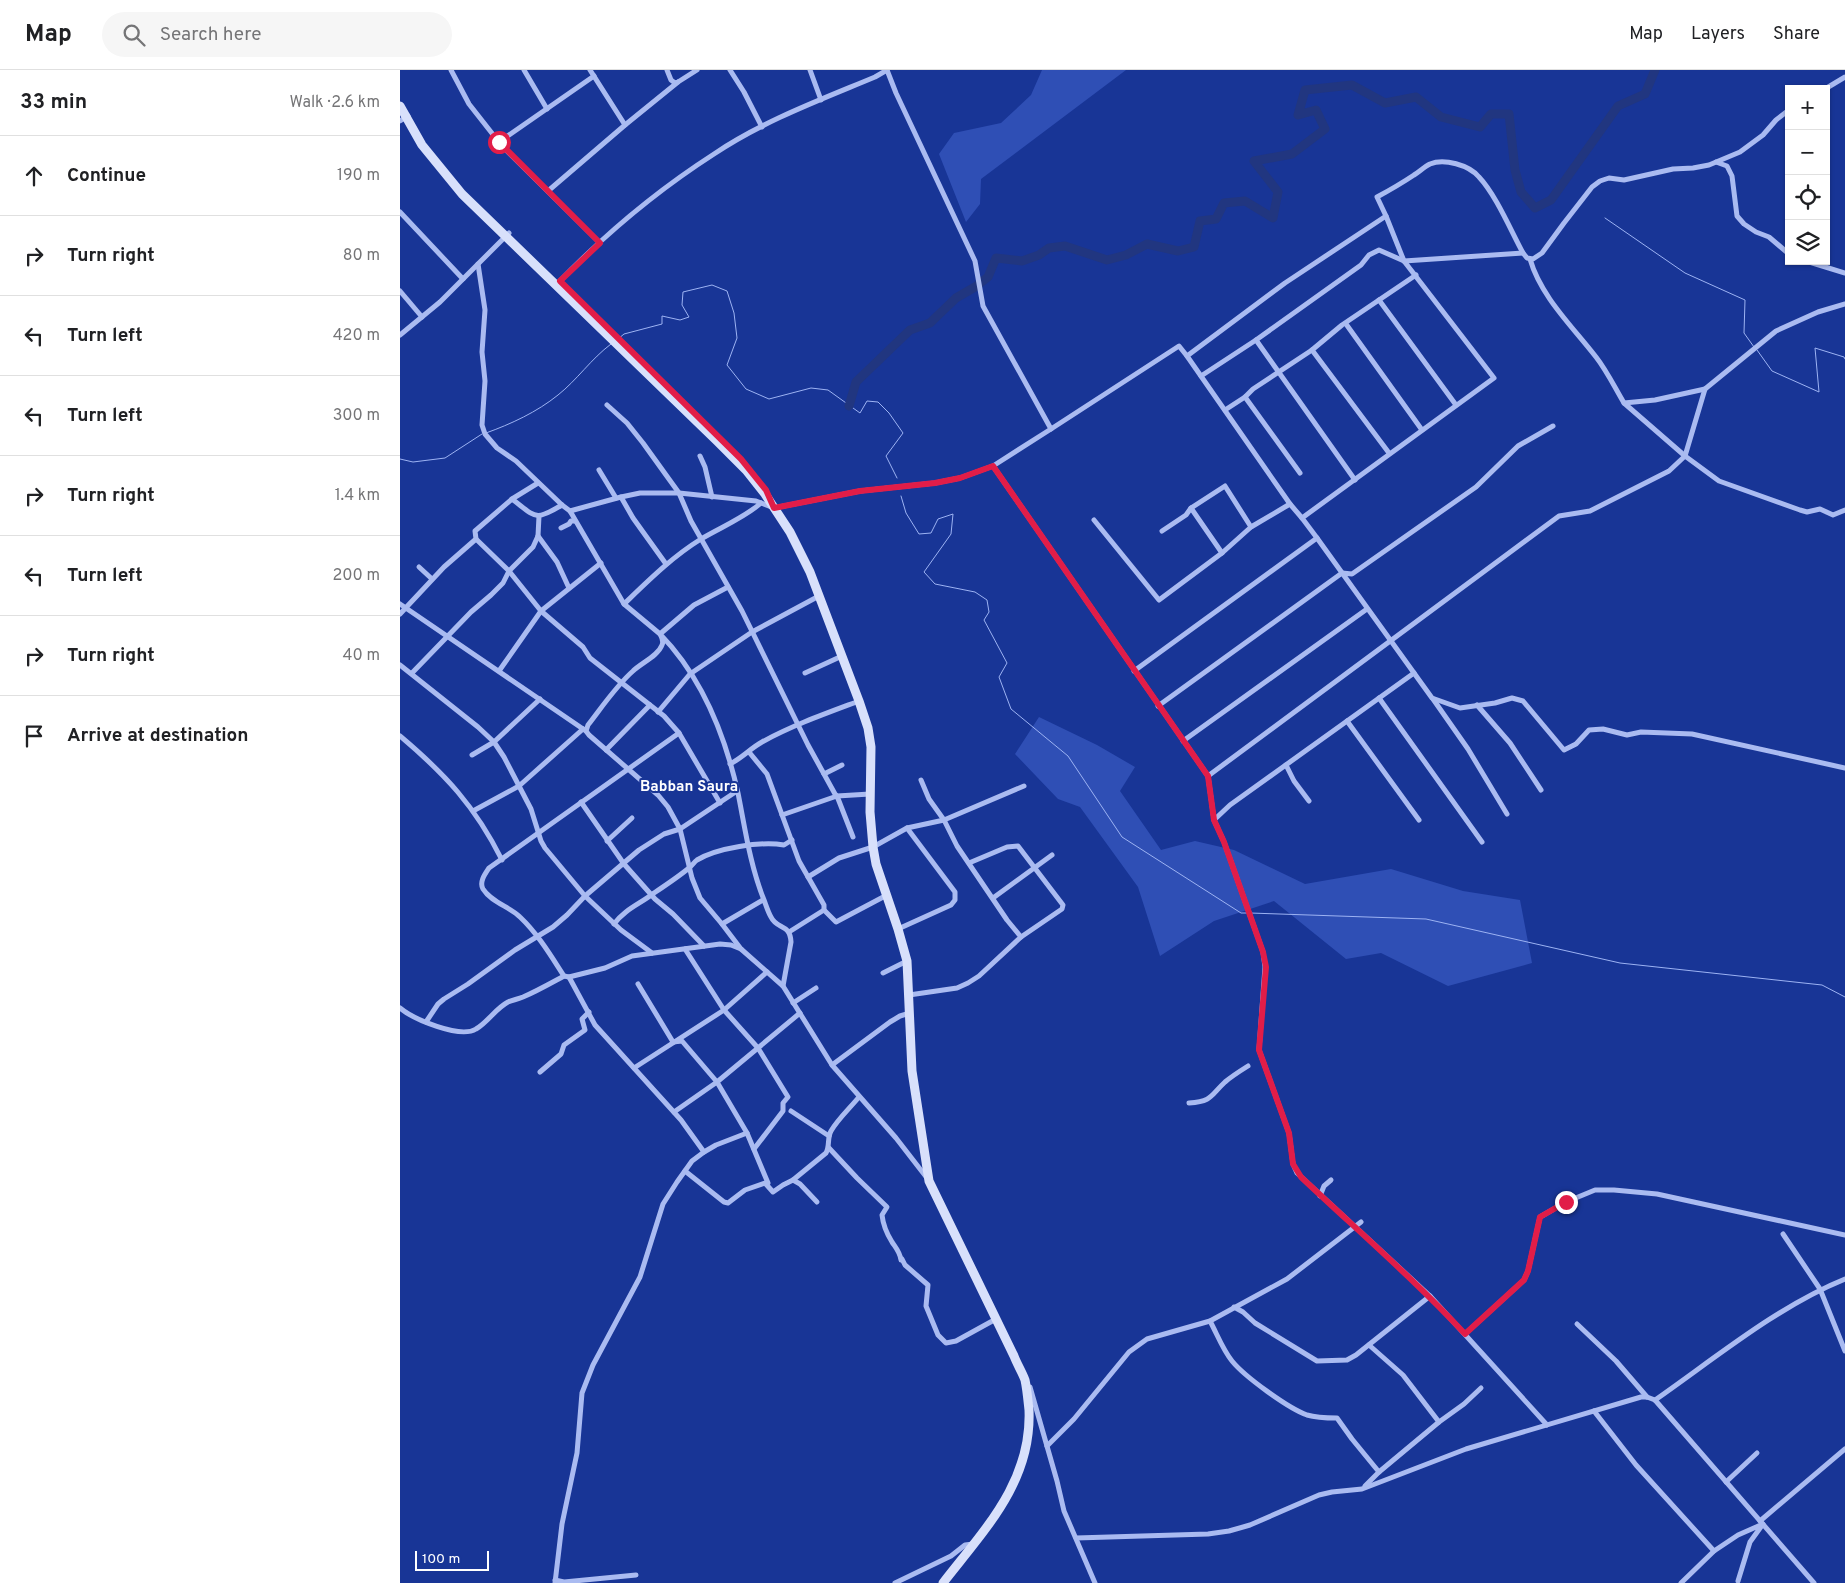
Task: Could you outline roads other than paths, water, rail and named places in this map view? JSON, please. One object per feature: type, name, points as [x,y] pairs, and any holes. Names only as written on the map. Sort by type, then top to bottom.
[{"type":"main road","points":[[400,100],[405,118]]},
{"type":"main road","points":[[400,106],[405,118],[452,176],[508,235],[741,459],[766,490],[774,508],[784,520],[798,546],[860,701],[868,728],[871,747],[870,828],[876,864],[907,961],[912,1071],[929,1181],[1025,1380],[1029,1423],[1024,1458],[1019,1474],[1005,1501],[943,1583]]},
{"type":"street","points":[[451,70],[469,104],[499,142],[600,243]]},
{"type":"street","points":[[524,70],[547,109]]},
{"type":"street","points":[[590,70],[624,126]]},
{"type":"street","points":[[667,70],[671,80],[674,83],[678,82]]},
{"type":"street","points":[[548,191],[678,82],[697,70]]},
{"type":"street","points":[[730,70],[762,127]]},
{"type":"street","points":[[810,70],[821,100]]},
{"type":"street","points":[[558,283],[600,243],[658,194],[714,154],[762,127],[887,70],[975,261],[978,269],[980,296],[983,306],[1051,429]]},
{"type":"street","points":[[499,142],[594,76]]},
{"type":"street","points":[[1830,86],[1845,77]]},
{"type":"street","points":[[1530,259],[1542,253],[1592,187],[1600,181],[1609,178],[1624,180],[1673,168],[1702,166],[1716,162],[1740,152],[1763,135],[1785,113]]},
{"type":"street","points":[[1302,518],[1494,378],[1416,274],[1404,261],[1377,197],[1414,175],[1428,164],[1438,162],[1452,163],[1469,168],[1480,177],[1523,253],[1530,259],[1534,275],[1598,360],[1624,403],[1685,456],[1719,481],[1800,510],[1807,512],[1820,509],[1833,515],[1845,510]]},
{"type":"street","points":[[1716,162],[1727,166],[1732,176],[1737,216],[1750,228],[1769,238],[1785,251]]},
{"type":"street","points":[[400,212],[463,279]]},
{"type":"street","points":[[1188,356],[1285,283],[1386,216]]},
{"type":"street","points":[[400,335],[440,302],[508,235]]},
{"type":"street","points":[[1200,376],[1256,340],[1361,265],[1369,255],[1379,250],[1404,261],[1523,253]]},
{"type":"street","points":[[478,264],[485,310],[482,352],[485,381],[482,425],[485,434],[497,448],[516,462],[570,511],[624,604],[674,648],[711,708],[738,791],[748,845],[764,900],[771,918],[789,932],[791,942],[783,986]]},
{"type":"street","points":[[1819,265],[1845,273]]},
{"type":"street","points":[[1225,410],[1245,397],[1253,388],[1312,350],[1342,325],[1416,274]]},
{"type":"street","points":[[400,292],[422,317]]},
{"type":"street","points":[[1378,300],[1456,405]]},
{"type":"street","points":[[1624,403],[1655,400],[1705,389],[1776,331],[1818,312],[1845,304]]},
{"type":"street","points":[[1346,324],[1422,430]]},
{"type":"street","points":[[1256,340],[1355,480]]},
{"type":"street","points":[[570,511],[640,494],[679,493],[761,502],[774,508],[860,491],[944,482],[960,478],[993,466],[1179,346],[1188,356],[1290,504],[1392,641],[1468,749],[1507,814]]},
{"type":"street","points":[[1312,350],[1389,453]]},
{"type":"street","points":[[1208,776],[1559,516],[1590,511],[1669,470],[1685,456],[1705,389]]},
{"type":"street","points":[[1245,397],[1300,473]]},
{"type":"street","points":[[608,405],[643,443],[679,493],[701,539],[752,632],[824,774],[838,796],[853,837]]},
{"type":"street","points":[[1158,706],[1342,573],[1352,574],[1476,487],[1518,446],[1554,426]]},
{"type":"street","points":[[700,456],[705,467],[712,497]]},
{"type":"street","points":[[993,466],[1208,776],[1214,820],[1224,842],[1263,952],[1266,967],[1259,1050],[1289,1133],[1293,1164],[1301,1177],[1320,1196],[1430,1296],[1547,1425]]},
{"type":"street","points":[[599,470],[666,564]]},
{"type":"street","points":[[538,483],[512,499],[475,531],[476,539],[509,571],[541,611],[583,647],[590,658],[650,705],[679,733],[720,803]]},
{"type":"street","points":[[1162,531],[1186,515],[1191,508],[1225,486],[1251,527]]},
{"type":"street","points":[[512,499],[534,516],[545,516],[562,505]]},
{"type":"street","points":[[624,604],[666,564],[701,539],[745,515],[761,502]]},
{"type":"street","points":[[1094,520],[1159,600],[1222,553],[1251,527],[1290,504]]},
{"type":"street","points":[[1191,508],[1222,553]]},
{"type":"street","points":[[412,673],[470,612],[503,583],[509,571],[533,547],[538,536],[540,516]]},
{"type":"street","points":[[561,528],[569,524],[571,520],[575,520]]},
{"type":"street","points":[[538,536],[557,562],[569,588]]},
{"type":"street","points":[[1134,671],[1317,538]]},
{"type":"street","points":[[400,614],[432,579],[476,539]]},
{"type":"street","points":[[499,671],[541,611],[601,563]]},
{"type":"street","points":[[419,567],[432,579]]},
{"type":"street","points":[[660,634],[694,605],[728,587]]},
{"type":"street","points":[[658,712],[690,674],[752,632],[819,596]]},
{"type":"street","points":[[400,604],[585,730],[658,795],[668,807],[680,829],[689,868],[700,898],[722,924],[733,942],[783,986],[832,1065],[896,1138],[929,1181]]},
{"type":"street","points":[[1183,741],[1367,608]]},
{"type":"street","points":[[474,811],[519,786],[585,730],[633,670],[658,652],[663,640],[660,634]]},
{"type":"street","points":[[805,673],[842,656]]},
{"type":"street","points":[[400,665],[494,742],[504,757],[531,809],[545,848],[585,896],[614,924],[652,953]]},
{"type":"street","points":[[1214,820],[1230,806],[1414,673]]},
{"type":"street","points":[[1379,698],[1482,842]]},
{"type":"street","points":[[1432,698],[1460,708],[1495,703],[1512,698],[1524,701],[1564,750],[1576,744],[1589,730],[1603,729],[1627,736],[1641,732],[1692,734],[1845,768]]},
{"type":"street","points":[[472,756],[494,742],[540,699]]},
{"type":"street","points":[[730,764],[762,742],[860,701]]},
{"type":"street","points":[[606,750],[650,705]]},
{"type":"street","points":[[1477,706],[1510,743],[1541,790]]},
{"type":"street","points":[[1347,721],[1419,820]]},
{"type":"street","points":[[679,733],[489,868],[481,883],[482,888],[488,894],[520,916],[537,936],[567,976],[595,1025],[674,1112],[704,1152]]},
{"type":"street","points":[[400,736],[431,762],[466,800],[490,835],[502,860]]},
{"type":"street","points":[[749,752],[767,774],[800,861],[824,905],[824,910],[836,922],[887,895]]},
{"type":"street","points":[[824,774],[842,765]]},
{"type":"street","points":[[1286,765],[1294,781],[1309,801]]},
{"type":"street","points":[[921,780],[929,799],[944,820],[957,846],[994,898],[1007,920],[1021,937]]},
{"type":"street","points":[[808,877],[839,858],[873,847],[907,828],[944,820],[1024,786]]},
{"type":"street","points":[[426,1022],[444,998],[553,927],[585,896],[651,843],[664,834],[680,829],[738,791]]},
{"type":"street","points":[[782,815],[838,796],[870,794]]},
{"type":"street","points":[[581,802],[624,864],[651,895],[673,914],[704,946]]},
{"type":"street","points":[[608,841],[632,818]]},
{"type":"street","points":[[898,929],[951,905],[955,900],[954,892],[907,828]]},
{"type":"street","points":[[614,924],[620,915],[630,907],[651,895],[689,868],[697,860],[719,851],[748,845],[772,843],[784,845],[792,840]]},
{"type":"street","points":[[909,995],[957,988],[968,983],[979,976],[1021,937],[1062,909],[1063,905],[1018,846],[1007,846],[969,863]]},
{"type":"street","points":[[994,898],[1052,855]]},
{"type":"street","points":[[722,924],[764,900]]},
{"type":"street","points":[[789,932],[824,910]]},
{"type":"street","points":[[400,1008],[426,1022],[463,1032],[474,1031],[509,1001],[522,998],[567,976],[604,968],[626,957],[733,942]]},
{"type":"street","points":[[686,949],[724,1010],[758,1048],[788,1097],[783,1103],[783,1111],[754,1149]]},
{"type":"street","points":[[883,973],[907,961]]},
{"type":"street","points":[[634,1068],[724,1010],[767,972]]},
{"type":"street","points":[[638,984],[673,1042]]},
{"type":"street","points":[[794,1003],[816,988]]},
{"type":"street","points":[[540,1072],[561,1054],[564,1045],[585,1030],[582,1019],[588,1012]]},
{"type":"street","points":[[674,1112],[717,1082],[800,1013]]},
{"type":"street","points":[[832,1065],[890,1022],[910,1013]]},
{"type":"street","points":[[673,1042],[682,1041],[717,1082],[747,1133],[773,1192]]},
{"type":"street","points":[[1189,1103],[1204,1102],[1215,1095],[1224,1083],[1248,1066]]},
{"type":"street","points":[[773,1192],[782,1185],[794,1180],[826,1153],[829,1148],[829,1136],[832,1129],[859,1097]]},
{"type":"street","points":[[791,1111],[829,1136]]},
{"type":"street","points":[[636,1575],[555,1582],[562,1524],[577,1453],[582,1393],[593,1365],[640,1277],[663,1204],[692,1161],[716,1145],[747,1133]]},
{"type":"street","points":[[829,1148],[887,1207],[882,1215],[890,1240],[905,1265],[928,1285],[926,1306],[938,1335],[946,1343],[956,1342],[996,1319]]},
{"type":"street","points":[[685,1171],[724,1202],[728,1202],[745,1190],[766,1183],[773,1192]]},
{"type":"street","points":[[794,1180],[817,1202]]},
{"type":"street","points":[[1320,1196],[1324,1186],[1330,1180]]},
{"type":"street","points":[[1465,1334],[1524,1280],[1528,1271],[1540,1217],[1566,1202],[1594,1190],[1657,1194],[1845,1235]]},
{"type":"street","points":[[1047,1446],[1074,1419],[1129,1352],[1147,1340],[1210,1321],[1288,1279],[1361,1222]]},
{"type":"street","points":[[1782,1234],[1820,1289],[1845,1351]]},
{"type":"street","points":[[1655,1400],[1755,1330],[1820,1289],[1845,1279]]},
{"type":"street","points":[[1234,1307],[1244,1312],[1255,1323],[1317,1361],[1347,1360],[1369,1345],[1430,1296]]},
{"type":"street","points":[[1210,1321],[1231,1360],[1244,1374],[1267,1391],[1306,1414],[1337,1418],[1379,1472]]},
{"type":"street","points":[[1577,1324],[1616,1361],[1647,1396],[1655,1400],[1814,1583]]},
{"type":"street","points":[[1369,1345],[1403,1375],[1439,1422]]},
{"type":"street","points":[[1025,1380],[1036,1405],[1064,1511],[1095,1583]]},
{"type":"street","points":[[1362,1489],[1379,1472],[1482,1388]]},
{"type":"street","points":[[1076,1538],[1208,1534],[1229,1531],[1250,1525],[1318,1495],[1362,1489],[1466,1449],[1647,1396]]},
{"type":"street","points":[[1594,1411],[1636,1465],[1714,1551]]},
{"type":"street","points":[[1681,1583],[1714,1551],[1738,1535],[1762,1523],[1845,1449]]},
{"type":"street","points":[[1726,1482],[1757,1453]]},
{"type":"street","points":[[1738,1581],[1750,1542],[1762,1523]]},
{"type":"street","points":[[895,1583],[951,1556],[965,1545],[973,1544]]},
{"type":"waterway","points":[[849,406],[856,382],[910,330],[930,323],[956,298],[988,277],[996,258],[1022,261],[1039,255],[1049,248],[1065,246],[1107,260],[1126,255],[1147,244],[1178,251],[1194,247],[1200,221],[1216,219],[1224,203],[1245,201],[1273,218],[1278,192],[1254,161],[1292,154],[1325,129],[1316,110],[1298,115],[1305,90],[1352,85],[1385,103],[1416,97],[1441,117],[1480,127],[1491,114],[1509,114],[1515,170],[1521,192],[1535,208],[1551,200],[1618,106],[1645,94],[1655,70]]},
{"type":"waterway","points":[[1605,218],[1685,273],[1745,300],[1744,333],[1754,347]]},
{"type":"waterway","points":[[618,339],[624,334],[662,324],[662,316],[680,320],[689,317],[682,305],[683,292],[712,285],[727,291],[734,313],[737,338],[727,365],[746,389],[769,399],[811,388],[828,390],[860,413],[867,401],[878,402],[889,413],[903,433],[886,456],[897,478]]},
{"type":"waterway","points":[[486,433],[524,417],[550,401],[611,344]]},
{"type":"waterway","points":[[1757,350],[1772,371],[1819,392],[1815,348],[1844,357],[1845,359]]},
{"type":"waterway","points":[[400,459],[413,462],[445,458],[482,434]]},
{"type":"waterway","points":[[901,496],[906,513],[919,534],[931,533],[938,519],[953,514],[951,534],[924,572],[935,584],[975,592],[987,600],[989,612],[984,620],[1007,663],[999,677],[1011,709],[1068,756],[1122,837],[1241,913],[1246,913]]},
{"type":"waterway","points":[[1250,913],[1426,919],[1620,963],[1822,985],[1845,997]]},
{"type":"district","name":"Babban Saura","points":[[689,787]]}]
